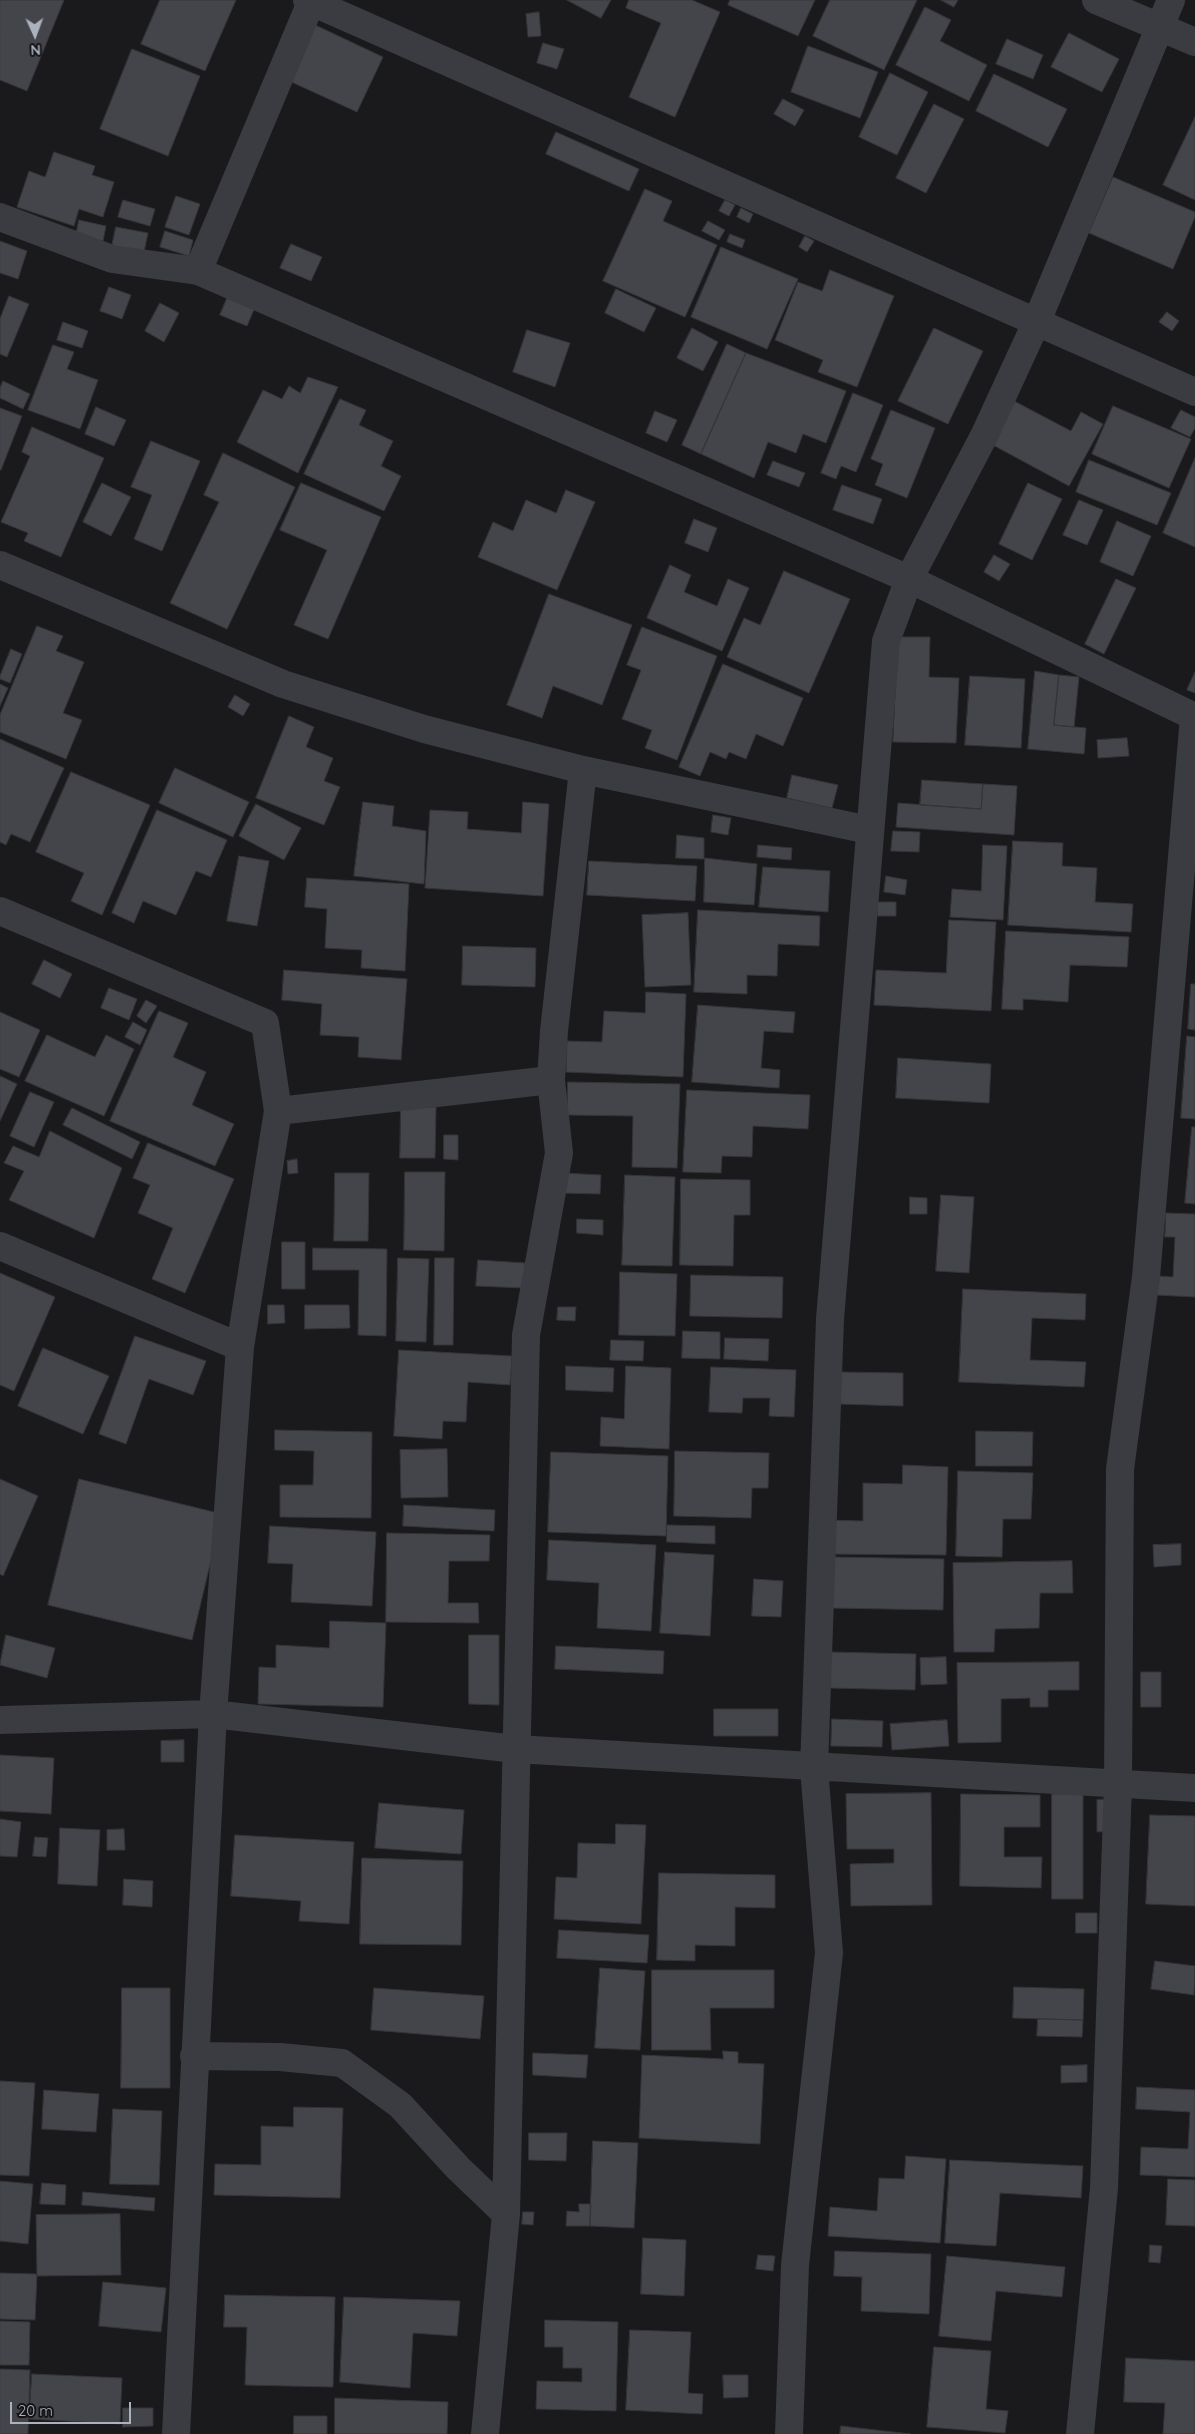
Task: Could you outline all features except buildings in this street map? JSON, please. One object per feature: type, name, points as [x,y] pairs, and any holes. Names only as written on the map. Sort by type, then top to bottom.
[{"type":"street","points":[[1096,0],[1195,42]]},
{"type":"street","points":[[789,2434],[795,2265],[829,1954],[814,1768],[830,1319],[886,641],[909,579],[984,436],[1037,321],[1171,0]]},
{"type":"street","points":[[198,271],[310,1],[1195,392]]},
{"type":"street","points":[[0,217],[112,259],[198,271],[909,579],[1195,717],[1146,1278],[1120,1469],[1118,1784],[1104,2188],[1080,2434]]},
{"type":"street","points":[[0,565],[283,684],[424,729],[583,770],[869,830]]},
{"type":"street","points":[[485,2434],[506,2214],[515,1749],[526,1335],[559,1153],[551,1080],[554,1030],[583,770]]},
{"type":"street","points":[[0,911],[265,1023],[278,1111],[240,1347],[213,1714],[176,2434]]},
{"type":"street","points":[[278,1111],[551,1080]]},
{"type":"street","points":[[0,1246],[240,1347]]},
{"type":"street","points":[[0,1720],[213,1714],[515,1749],[814,1768],[1195,1788]]},
{"type":"street","points":[[194,2056],[280,2057],[342,2063],[400,2105],[458,2168],[506,2214]]}]
